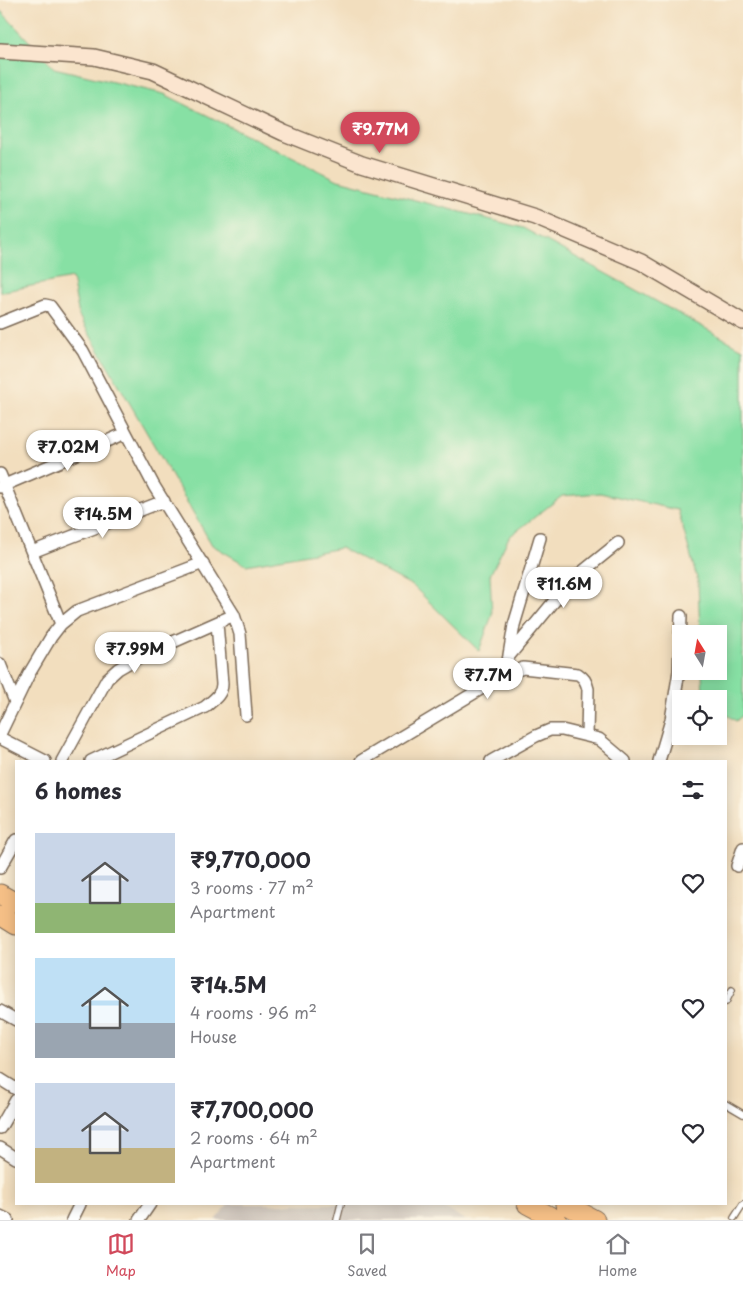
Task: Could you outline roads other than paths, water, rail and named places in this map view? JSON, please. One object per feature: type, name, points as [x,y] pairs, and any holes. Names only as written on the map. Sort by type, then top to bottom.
[{"type":"highway","points":[[0,894],[15,902]]},
{"type":"highway","points":[[529,1205],[553,1215]]},
{"type":"highway","points":[[567,1205],[595,1220]]},
{"type":"main road","points":[[0,51],[94,57],[153,71],[284,133],[362,164],[535,217],[571,232],[641,262],[743,322]]},
{"type":"street","points":[[0,322],[45,305],[53,308],[83,351],[164,501],[234,615],[240,634],[246,715]]},
{"type":"street","points":[[2,486],[126,433]]},
{"type":"street","points":[[0,474],[2,486],[32,552],[61,624]]},
{"type":"street","points":[[32,552],[164,501]]},
{"type":"street","points":[[504,674],[514,625],[540,538]]},
{"type":"street","points":[[509,656],[571,580],[618,543]]},
{"type":"street","points":[[43,760],[0,736],[29,674],[61,624],[77,611],[202,563]]},
{"type":"street","points":[[63,760],[107,679],[118,669],[137,658],[234,615]]},
{"type":"street","points":[[659,760],[671,720],[677,681],[681,616]]},
{"type":"street","points":[[92,760],[204,707],[216,699],[222,684],[216,623]]},
{"type":"street","points":[[0,664],[15,702]]},
{"type":"street","points":[[363,760],[504,674],[523,668],[578,674],[583,677],[588,689],[587,736]]},
{"type":"street","points":[[493,760],[550,730],[562,730],[599,739],[623,760]]},
{"type":"street","points":[[0,868],[15,842]]},
{"type":"street","points":[[735,866],[743,848]]},
{"type":"street","points":[[0,1011],[15,1019]]},
{"type":"street","points":[[0,1079],[15,1088]]},
{"type":"street","points":[[0,1128],[15,1102]]},
{"type":"street","points":[[0,1148],[15,1157]]},
{"type":"street","points":[[72,1220],[80,1205]]},
{"type":"street","points":[[139,1220],[149,1205]]},
{"type":"street","points":[[0,1216],[8,1220]]},
{"type":"lane","points":[[727,1000],[732,990]]},
{"type":"lane","points":[[727,1105],[743,1114]]},
{"type":"lane","points":[[734,1218],[743,1204]]},
{"type":"lane","points":[[337,1220],[341,1205]]}]
